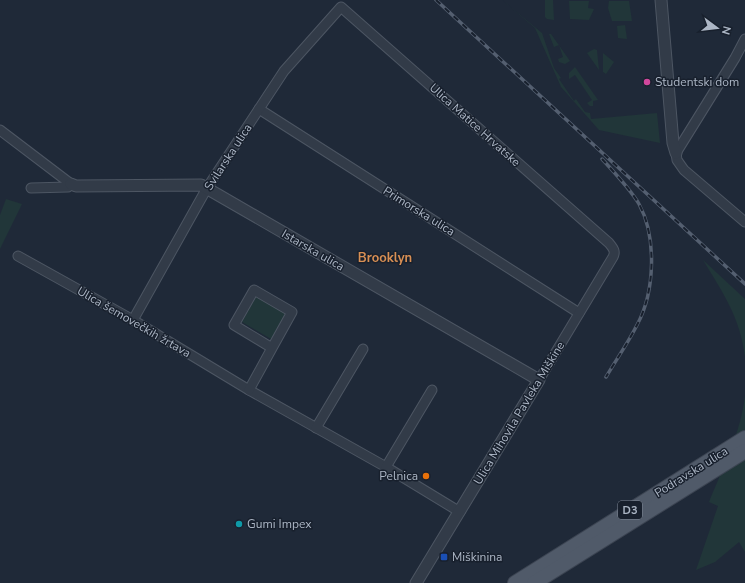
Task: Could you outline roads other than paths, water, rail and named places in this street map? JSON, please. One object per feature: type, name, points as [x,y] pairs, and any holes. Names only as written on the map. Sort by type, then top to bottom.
[{"type":"main road","name":"Podravska ulica","points":[[515,583],[745,438]]},
{"type":"main road","name":"Podravska ulica","points":[[534,583],[745,451]]},
{"type":"street","points":[[661,0],[672,135],[678,160],[684,170],[745,222]]},
{"type":"street","name":"Svilarska ulica","points":[[133,320],[207,188],[284,71],[341,7]]},
{"type":"street","name":"Ulica Matice Hrvatske","points":[[341,7],[609,243]]},
{"type":"street","points":[[676,153],[735,58],[745,39]]},
{"type":"street","name":"Primorska ulica","points":[[259,109],[579,313]]},
{"type":"street","points":[[0,130],[70,184],[68,187],[31,188]]},
{"type":"street","name":"Istarska ulica","points":[[70,184],[76,186],[201,185],[539,380]]},
{"type":"street","name":"Ulica Mihovila Pavleka Miškine","points":[[416,583],[615,254],[609,243]]},
{"type":"street","name":"Ulica šemovečkih žrtava","points":[[18,256],[133,320],[249,390],[386,467],[460,512]]},
{"type":"street","points":[[249,390],[292,312],[254,290],[234,325],[272,348]]},
{"type":"street","points":[[316,428],[362,349]]},
{"type":"street","points":[[386,467],[432,390]]},
{"type":"railway","points":[[436,0],[745,284]]},
{"type":"railway","points":[[602,159],[627,187],[639,204],[645,217],[649,232],[652,264],[643,312],[630,338],[606,377]]},
{"type":"place","name":"Studentski dom","points":[[647,82]]},
{"type":"place","name":"Pelnica","points":[[426,476]]},
{"type":"place","name":"Gumi Impex","points":[[239,524]]},
{"type":"place","name":"Miškinina","points":[[444,557]]},
{"type":"district","name":"Brooklyn","points":[[385,258]]}]
